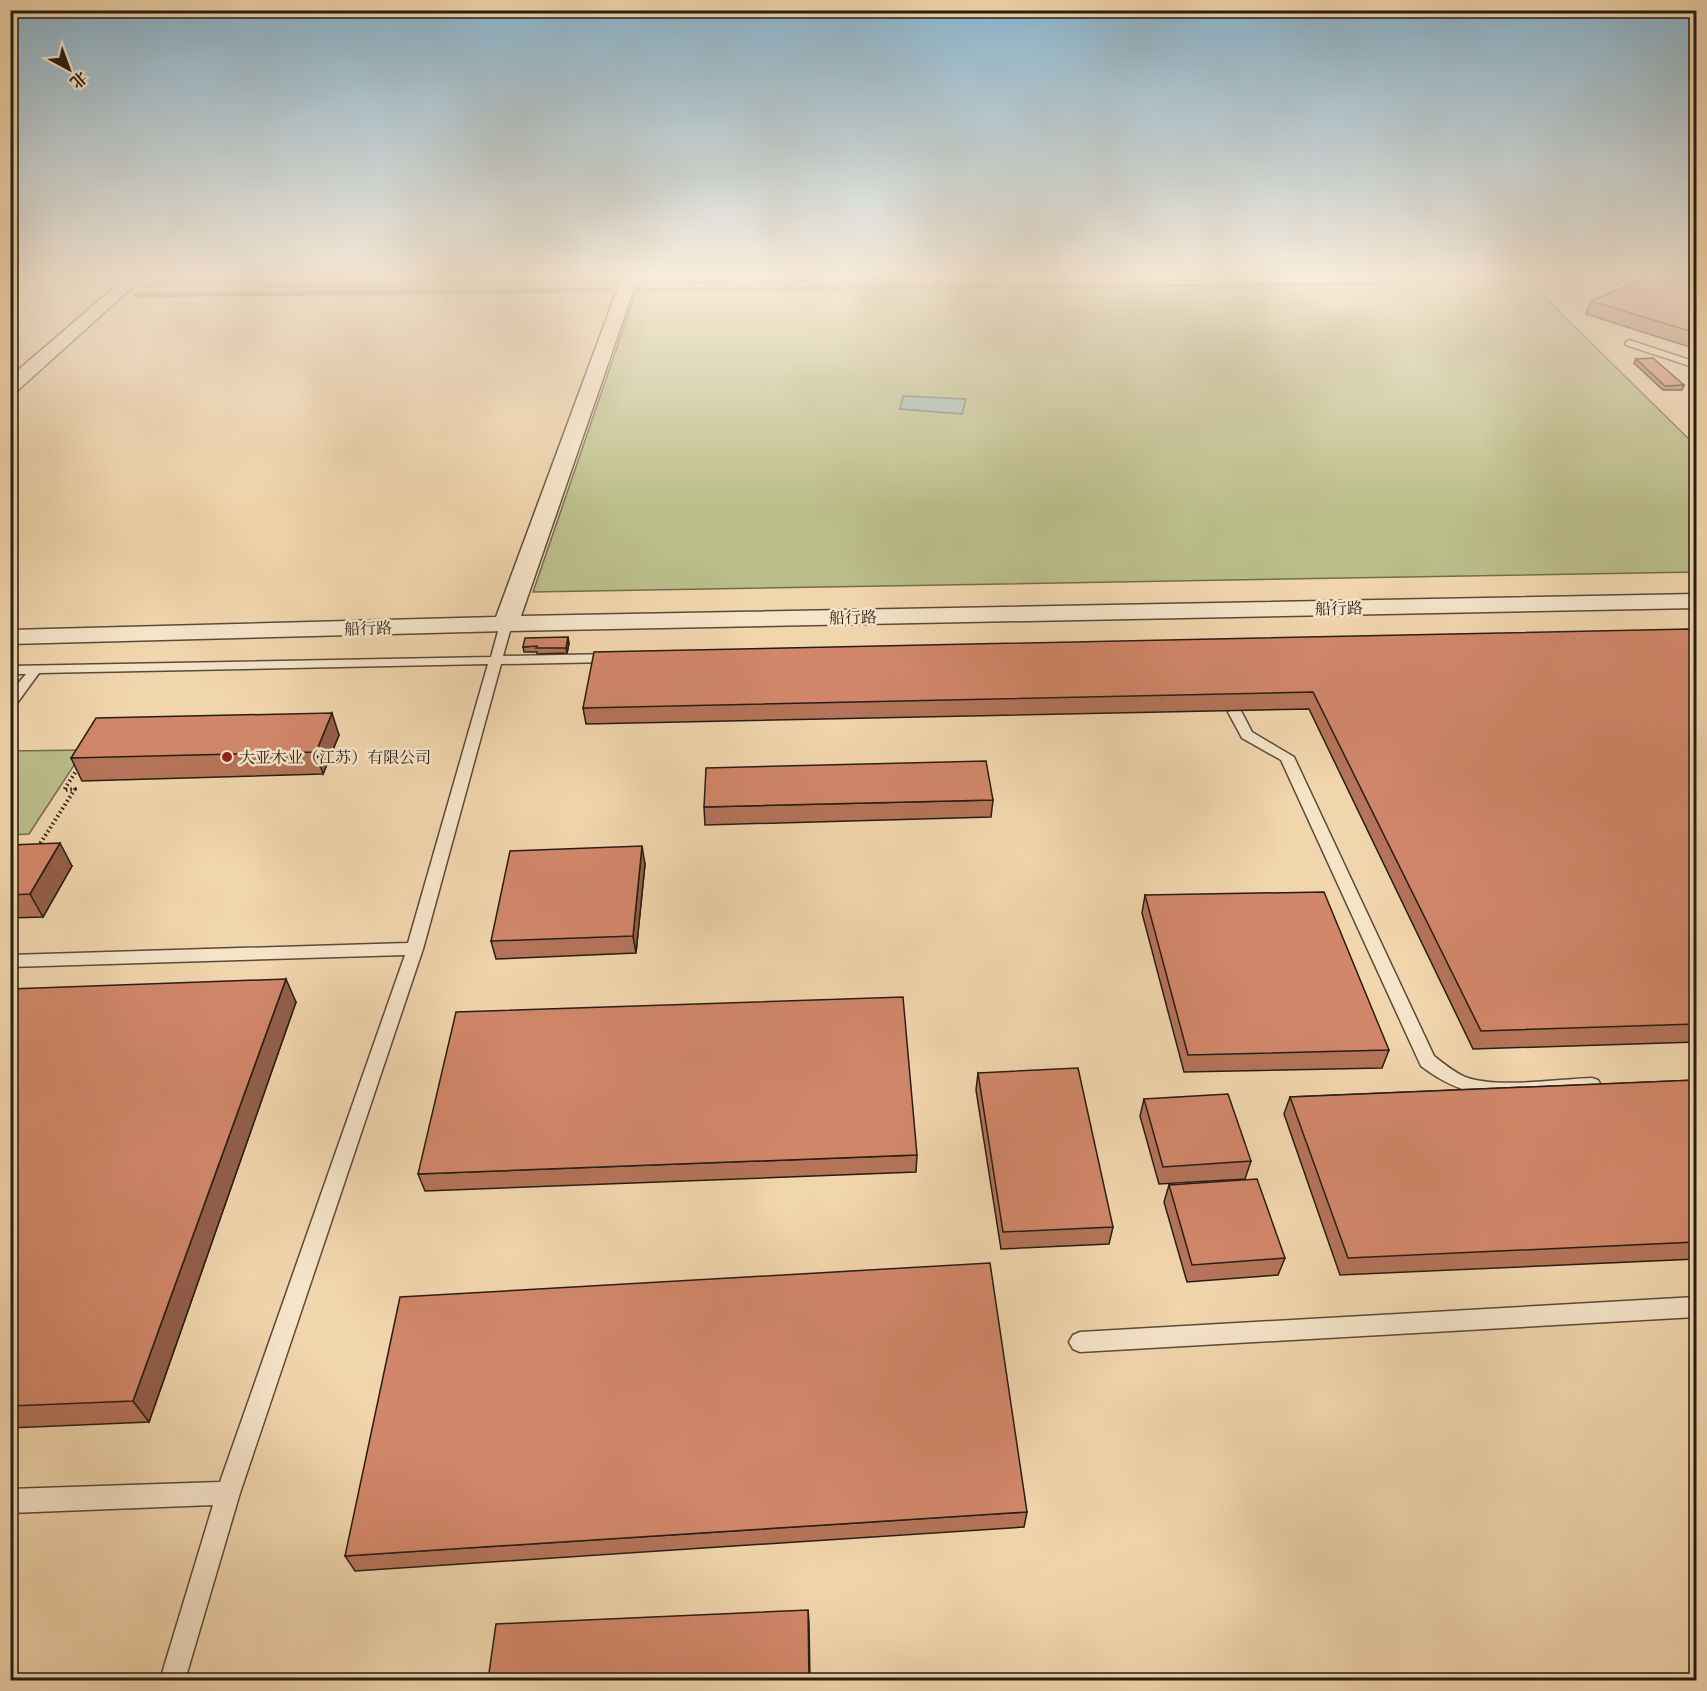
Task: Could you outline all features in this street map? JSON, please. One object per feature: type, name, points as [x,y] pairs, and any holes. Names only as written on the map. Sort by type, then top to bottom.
[{"type":"street","points":[[10,387],[49,353]]},
{"type":"street","points":[[506,624],[603,353]]},
{"type":"street","name":"船行路","points":[[10,637],[506,624],[1696,601]]},
{"type":"lane","points":[[1659,353],[1696,365]]},
{"type":"lane","points":[[172,1680],[228,1493],[415,949],[506,624]]},
{"type":"lane","points":[[10,670],[627,658]]},
{"type":"lane","points":[[10,703],[36,669]]},
{"type":"lane","points":[[1235,712],[1247,735],[1287,758],[1427,1061],[1444,1074],[1463,1083],[1484,1088],[1614,1084]]},
{"type":"lane","points":[[10,962],[415,949]]},
{"type":"lane","points":[[1080,1342],[1696,1307]]},
{"type":"lane","points":[[10,1501],[228,1493]]},
{"type":"path","points":[[29,848],[38,847],[69,799],[75,789],[64,789],[78,768]]},
{"type":"green space","points":[[615,353],[1601,353],[1696,446],[1696,572],[533,592]]},
{"type":"green space","points":[[84,750],[29,834],[11,835],[10,751]]},
{"type":"water","points":[[903,396],[966,399],[962,414],[900,409]]},
{"type":"building","points":[[1653,358],[1684,385],[1665,386],[1636,359]]},
{"type":"building","points":[[1689,629],[1696,637],[1696,1024],[1481,1031],[1313,692],[583,708],[594,652]]},
{"type":"building","points":[[568,637],[566,648],[523,647],[525,638]]},
{"type":"building","points":[[332,713],[316,752],[71,758],[96,718]]},
{"type":"building","points":[[986,761],[993,800],[704,807],[706,768]]},
{"type":"building","points":[[60,843],[30,894],[10,895],[10,845]]},
{"type":"building","points":[[642,846],[633,936],[491,941],[510,851]]},
{"type":"building","points":[[1324,892],[1389,1050],[1188,1055],[1145,895]]},
{"type":"building","points":[[286,979],[133,1401],[10,1406],[10,989]]},
{"type":"building","points":[[903,997],[917,1155],[418,1174],[456,1012]]},
{"type":"building","points":[[1078,1068],[1113,1227],[1003,1232],[978,1073]]},
{"type":"building","points":[[1696,1080],[1696,1242],[1348,1258],[1290,1097]]},
{"type":"building","points":[[1228,1094],[1251,1161],[1163,1167],[1144,1099]]},
{"type":"building","points":[[1257,1179],[1285,1258],[1192,1265],[1169,1185]]},
{"type":"building","points":[[990,1263],[1027,1512],[345,1556],[400,1297]]},
{"type":"building","points":[[808,1610],[809,1680],[488,1680],[496,1624]]},
{"type":"place","name":"大亚木业（江苏）有限公司","points":[[227,757]]}]
